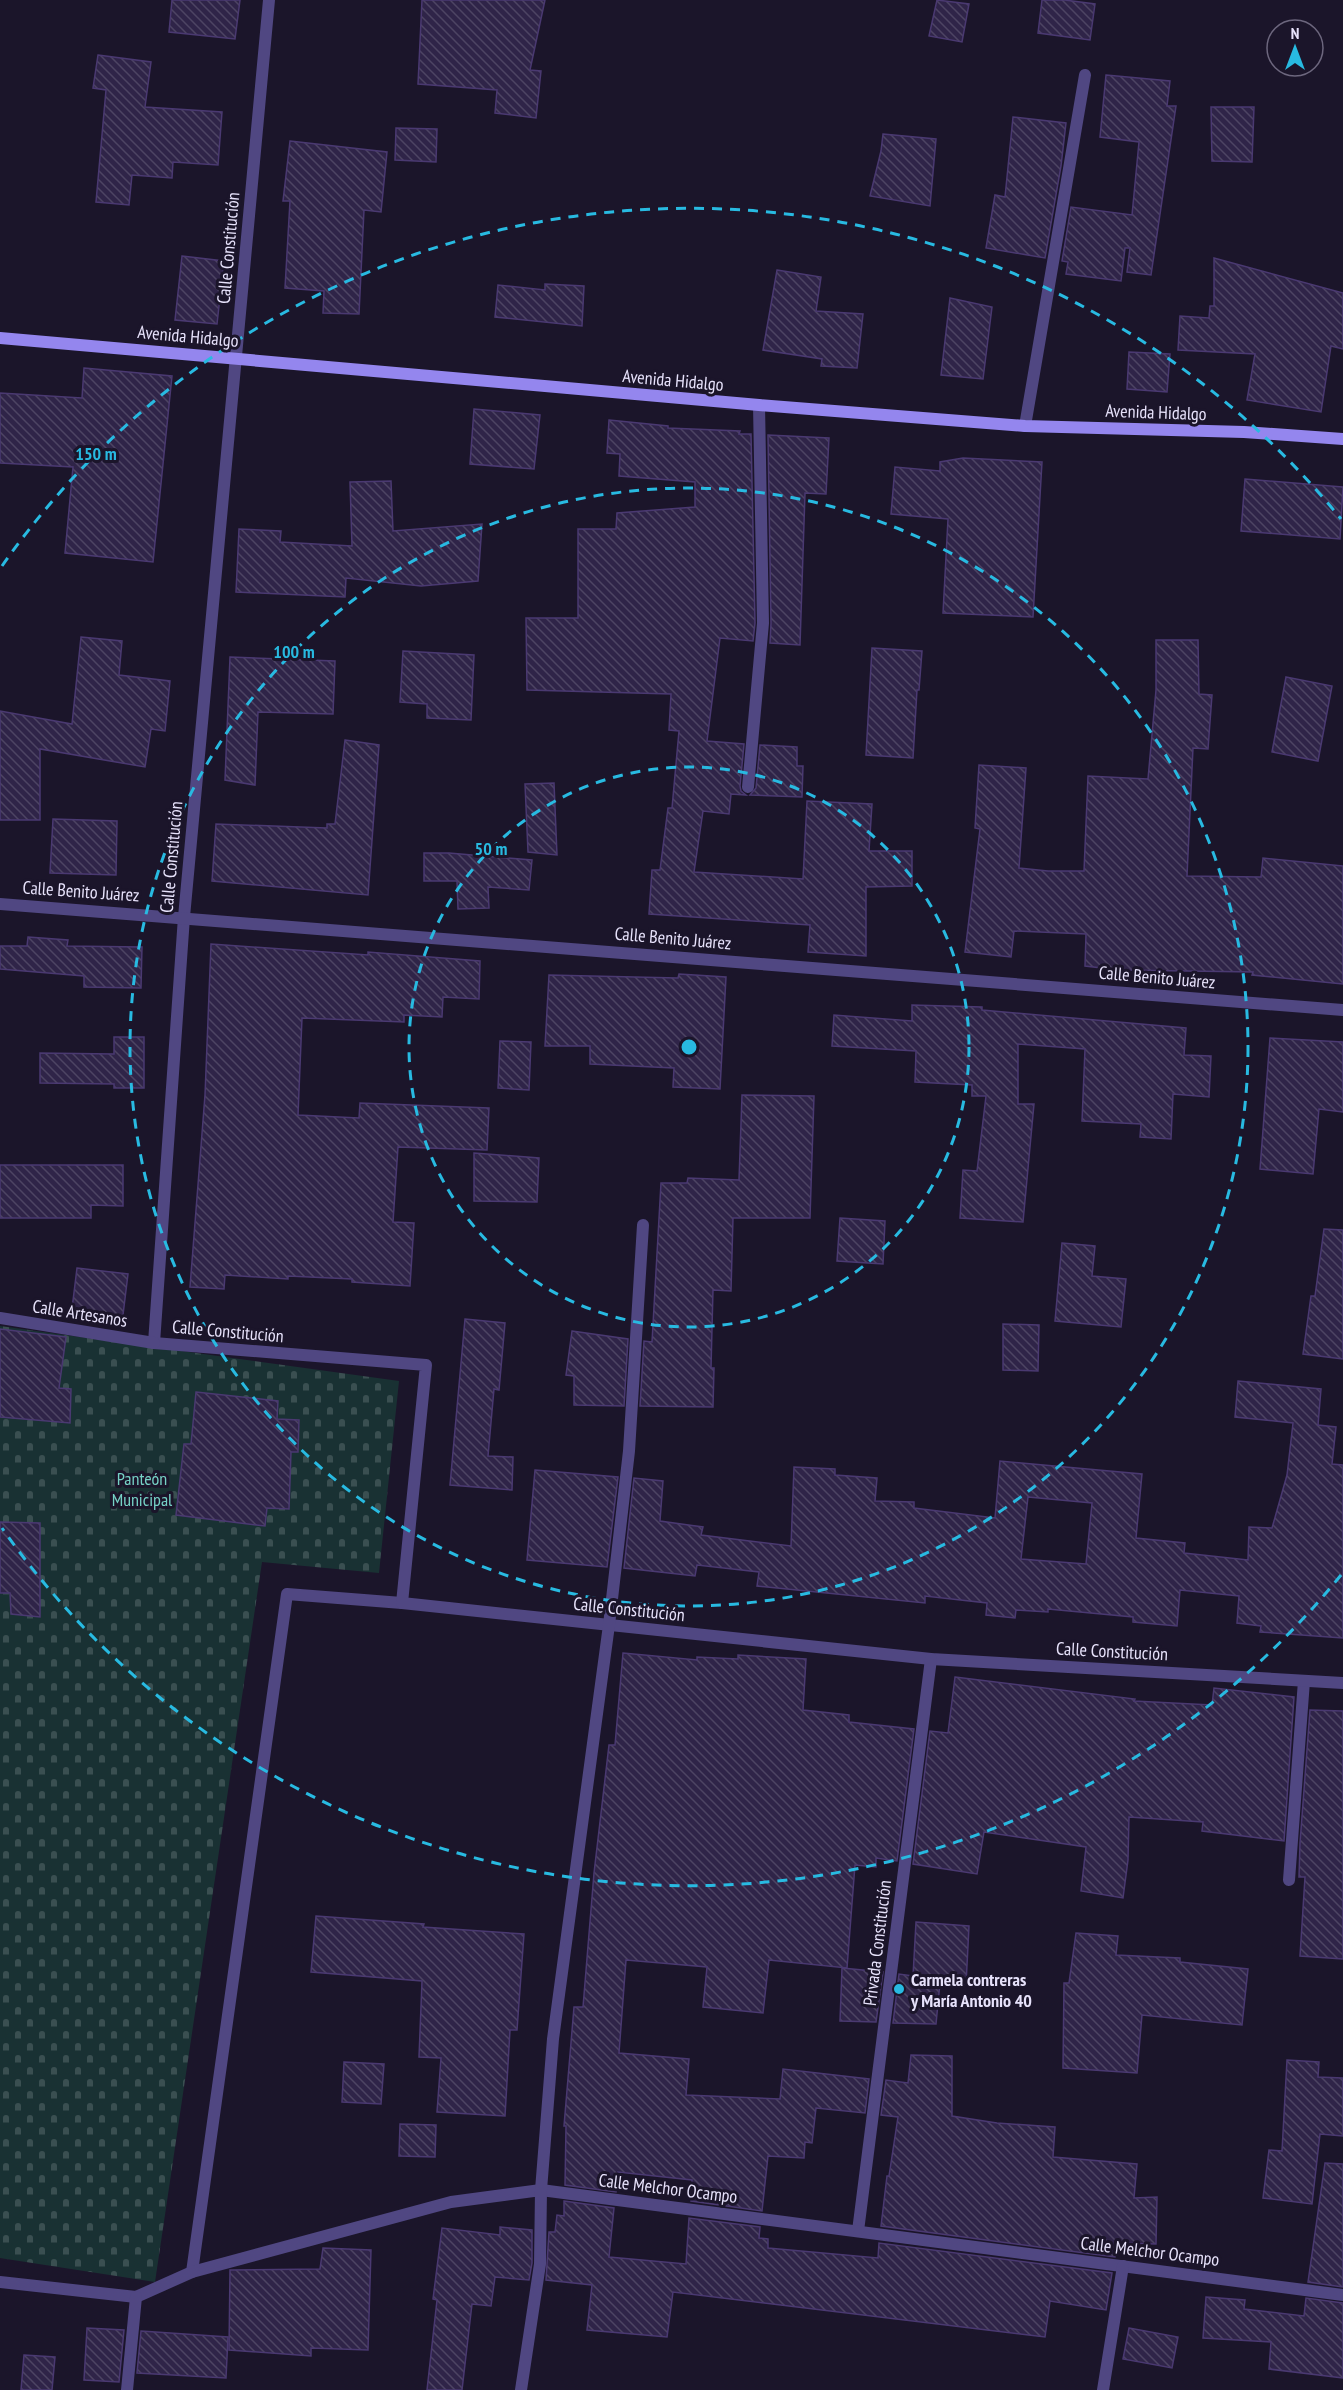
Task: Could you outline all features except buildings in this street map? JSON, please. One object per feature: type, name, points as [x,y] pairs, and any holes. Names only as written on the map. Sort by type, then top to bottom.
[{"type":"street","name":"Calle Constitución","points":[[269,0],[184,917],[154,1343],[426,1365],[402,1603],[931,1659],[1343,1683]]},
{"type":"street","points":[[1025,426],[1085,75]]},
{"type":"street","name":"Avenida Hidalgo","points":[[0,338],[759,405],[1025,426],[1244,432],[1343,440]]},
{"type":"street","points":[[748,787],[763,623],[759,405]]},
{"type":"street","name":"Calle Benito Juárez","points":[[0,904],[1343,1010]]},
{"type":"street","points":[[520,2390],[540,2264],[541,2190],[553,2039],[609,1625],[629,1451],[643,1225]]},
{"type":"street","name":"Calle Artesanos","points":[[0,1318],[154,1343]]},
{"type":"street","points":[[192,2272],[287,1594],[402,1603]]},
{"type":"street","name":"Privada Constitución","points":[[858,2231],[931,1659]]},
{"type":"street","points":[[1290,1880],[1304,1681]]},
{"type":"street","name":"Calle Melchor Ocampo","points":[[136,2297],[192,2272],[451,2202],[541,2190],[1343,2295]]},
{"type":"street","points":[[1103,2390],[1124,2266]]},
{"type":"street","points":[[0,2282],[136,2297],[127,2390]]},
{"type":"green space","name":"Panteón Municipal","points":[[0,1326],[399,1381],[379,1573],[262,1562],[155,2282],[0,2258]]},
{"type":"place","name":"Carmela contreras y María Antonio 40","points":[[899,1989]]}]
